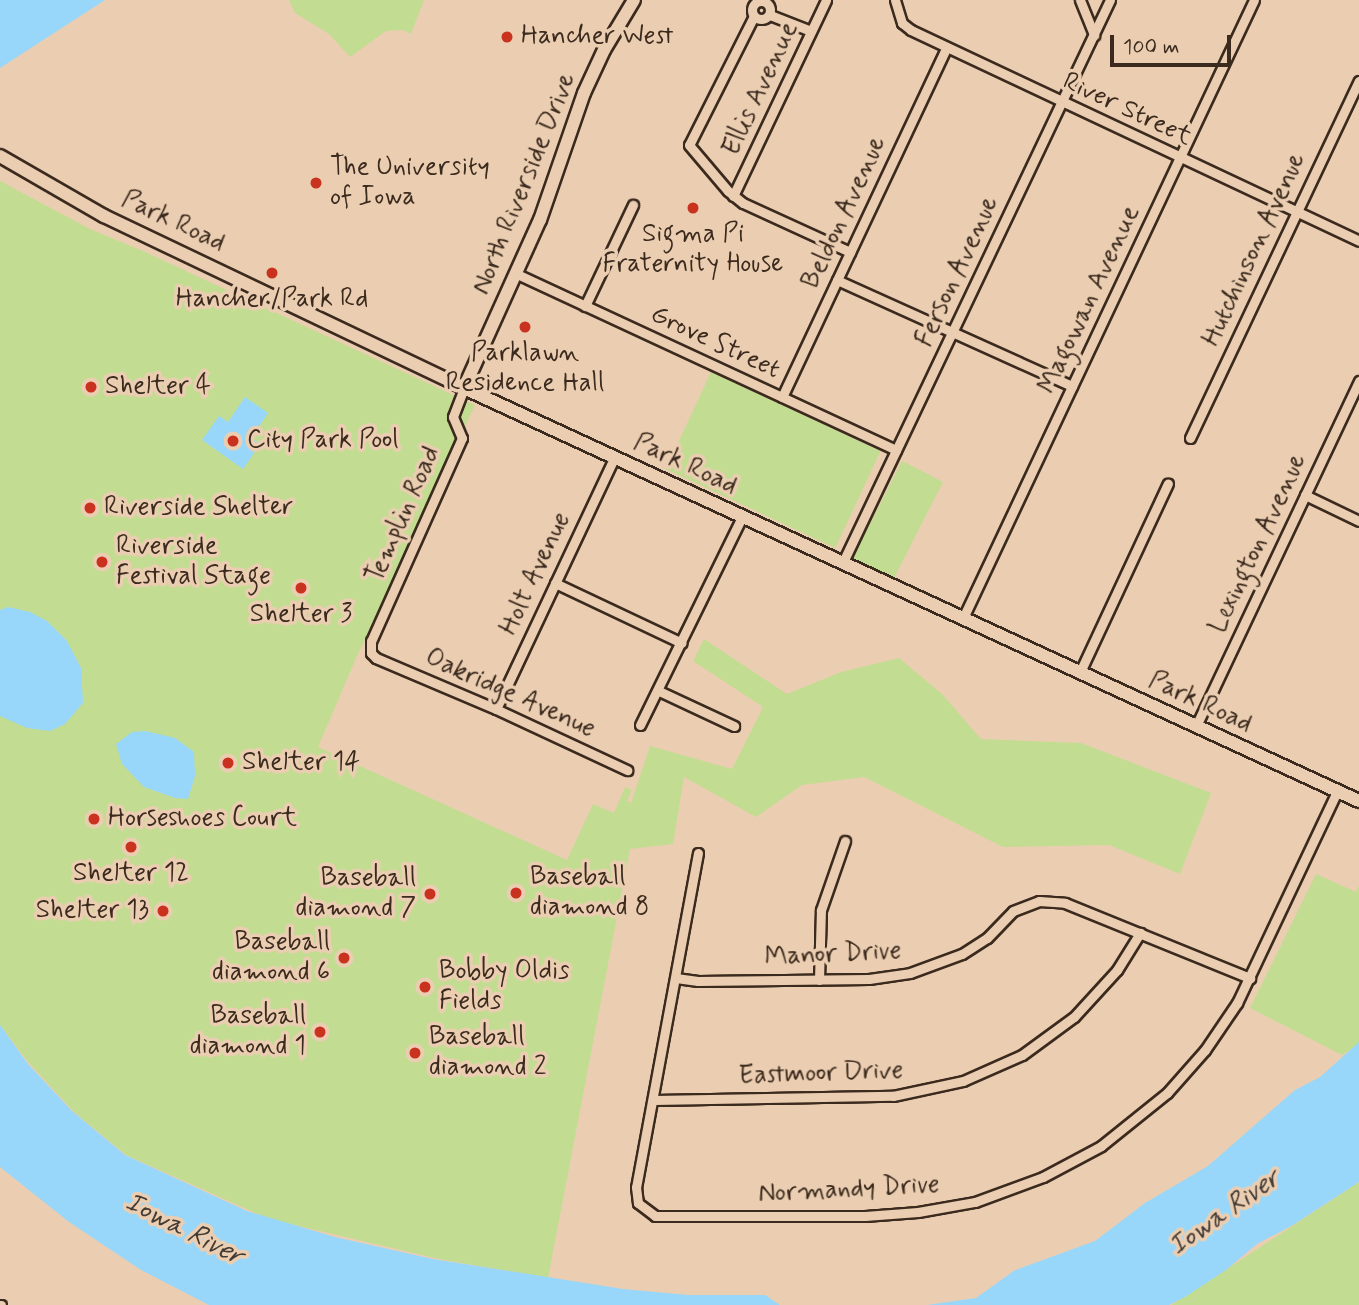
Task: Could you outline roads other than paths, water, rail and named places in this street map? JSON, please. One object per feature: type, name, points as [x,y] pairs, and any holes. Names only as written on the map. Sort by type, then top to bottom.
[{"type":"street","name":"North Riverside Drive","points":[[464,388],[540,220],[584,93],[604,50],[634,0]]},
{"type":"street","name":"Ellis Avenue","points":[[733,196],[826,0]]},
{"type":"street","name":"River Street","points":[[895,0],[906,27],[946,48],[1359,241]]},
{"type":"street","points":[[1080,0],[1094,35]]},
{"type":"street","name":"Ferson Avenue","points":[[843,562],[1111,0]]},
{"type":"street","name":"Magowan Avenue","points":[[963,618],[1254,0]]},
{"type":"street","points":[[769,15],[768,4],[758,1],[753,7],[754,16],[688,145],[733,196],[850,252]]},
{"type":"street","points":[[769,15],[811,31]]},
{"type":"street","points":[[754,16],[762,19],[769,15]]},
{"type":"street","name":"Beldon Avenue","points":[[782,397],[946,48]]},
{"type":"street","name":"Hutchinson Avenue","points":[[1190,438],[1359,81]]},
{"type":"street","name":"Park Road","points":[[0,156],[104,216],[464,388],[1359,801]]},
{"type":"street","points":[[585,306],[633,205]]},
{"type":"street","name":"Grove Street","points":[[517,274],[896,450]]},
{"type":"street","points":[[837,280],[1072,386]]},
{"type":"street","name":"Lexington Avenue","points":[[1196,726],[1359,381]]},
{"type":"street","name":"Templin Road","points":[[376,658],[371,653],[371,641],[462,438],[453,417],[464,388]]},
{"type":"street","name":"Holt Avenue","points":[[496,709],[614,458]]},
{"type":"street","points":[[1080,672],[1168,483]]},
{"type":"street","points":[[1305,495],[1359,521]]},
{"type":"street","points":[[640,725],[742,517]]},
{"type":"street","points":[[555,583],[682,643]]},
{"type":"street","name":"Oakridge Avenue","points":[[376,658],[496,709],[627,770]]},
{"type":"street","points":[[659,691],[734,726]]},
{"type":"street","name":"Normandy Drive","points":[[698,853],[636,1196],[642,1208],[655,1216],[865,1216],[975,1202],[1043,1177],[1124,1130],[1167,1093],[1222,1027],[1250,978],[1337,791]]},
{"type":"street","points":[[819,980],[818,933],[821,911],[845,841]]},
{"type":"street","name":"Manor Drive","points":[[676,978],[698,981],[885,978],[934,967],[974,946],[1020,906],[1039,901],[1065,903],[1250,978]]},
{"type":"street","name":"Eastmoor Drive","points":[[654,1100],[893,1096],[963,1081],[1022,1055],[1074,1017],[1117,970],[1140,933]]},
{"type":"water","points":[[0,0],[105,0],[0,68]]},
{"type":"water","points":[[245,397],[268,413],[251,438],[260,444],[243,469],[202,440],[219,416],[228,422]]},
{"type":"water","points":[[8,607],[30,612],[47,621],[67,641],[81,668],[83,703],[65,724],[50,731],[27,728],[0,716],[0,610]]},
{"type":"water","points":[[145,731],[175,738],[194,752],[195,776],[188,799],[175,798],[144,787],[122,764],[116,744],[132,732]]},
{"type":"water","name":"Iowa River","points":[[0,1025],[28,1064],[72,1111],[125,1155],[247,1211],[335,1237],[433,1259],[623,1289],[688,1295],[765,1295],[780,1305],[209,1305],[141,1270],[69,1222],[0,1167]]},
{"type":"water","name":"Iowa River","points":[[1359,1042],[1359,1182],[1293,1225],[1257,1244],[1226,1270],[1185,1297],[1169,1305],[927,1305],[976,1298],[1015,1270],[1095,1241],[1145,1203],[1208,1166],[1295,1090],[1320,1077]]},
{"type":"place","name":"Hancher West","points":[[507,37]]},
{"type":"place","name":"The University of Iowa","points":[[316,183]]},
{"type":"place","name":"Sigma Pi Fraternity House","points":[[693,208]]},
{"type":"place","name":"Hancher/Park Rd","points":[[272,273]]},
{"type":"place","name":"Parklawn Residence Hall","points":[[525,327]]},
{"type":"place","name":"Shelter 4","points":[[91,387]]},
{"type":"place","name":"City Park Pool","points":[[233,441]]},
{"type":"place","name":"Riverside Shelter","points":[[90,508]]},
{"type":"place","name":"Riverside Festival Stage","points":[[102,562]]},
{"type":"place","name":"Shelter 3","points":[[301,588]]},
{"type":"place","name":"Shelter 14","points":[[228,763]]},
{"type":"place","name":"Horseshoes Court","points":[[94,819]]},
{"type":"place","name":"Shelter 12","points":[[131,847]]},
{"type":"place","name":"Baseball diamond 8","points":[[516,893]]},
{"type":"place","name":"Baseball diamond 7","points":[[430,894]]},
{"type":"place","name":"Shelter 13","points":[[163,911]]},
{"type":"place","name":"Baseball diamond 6","points":[[344,958]]},
{"type":"place","name":"Bobby Oldis Fields","points":[[425,987]]},
{"type":"place","name":"Baseball diamond 1","points":[[320,1032]]},
{"type":"place","name":"Baseball diamond 2","points":[[415,1053]]}]
